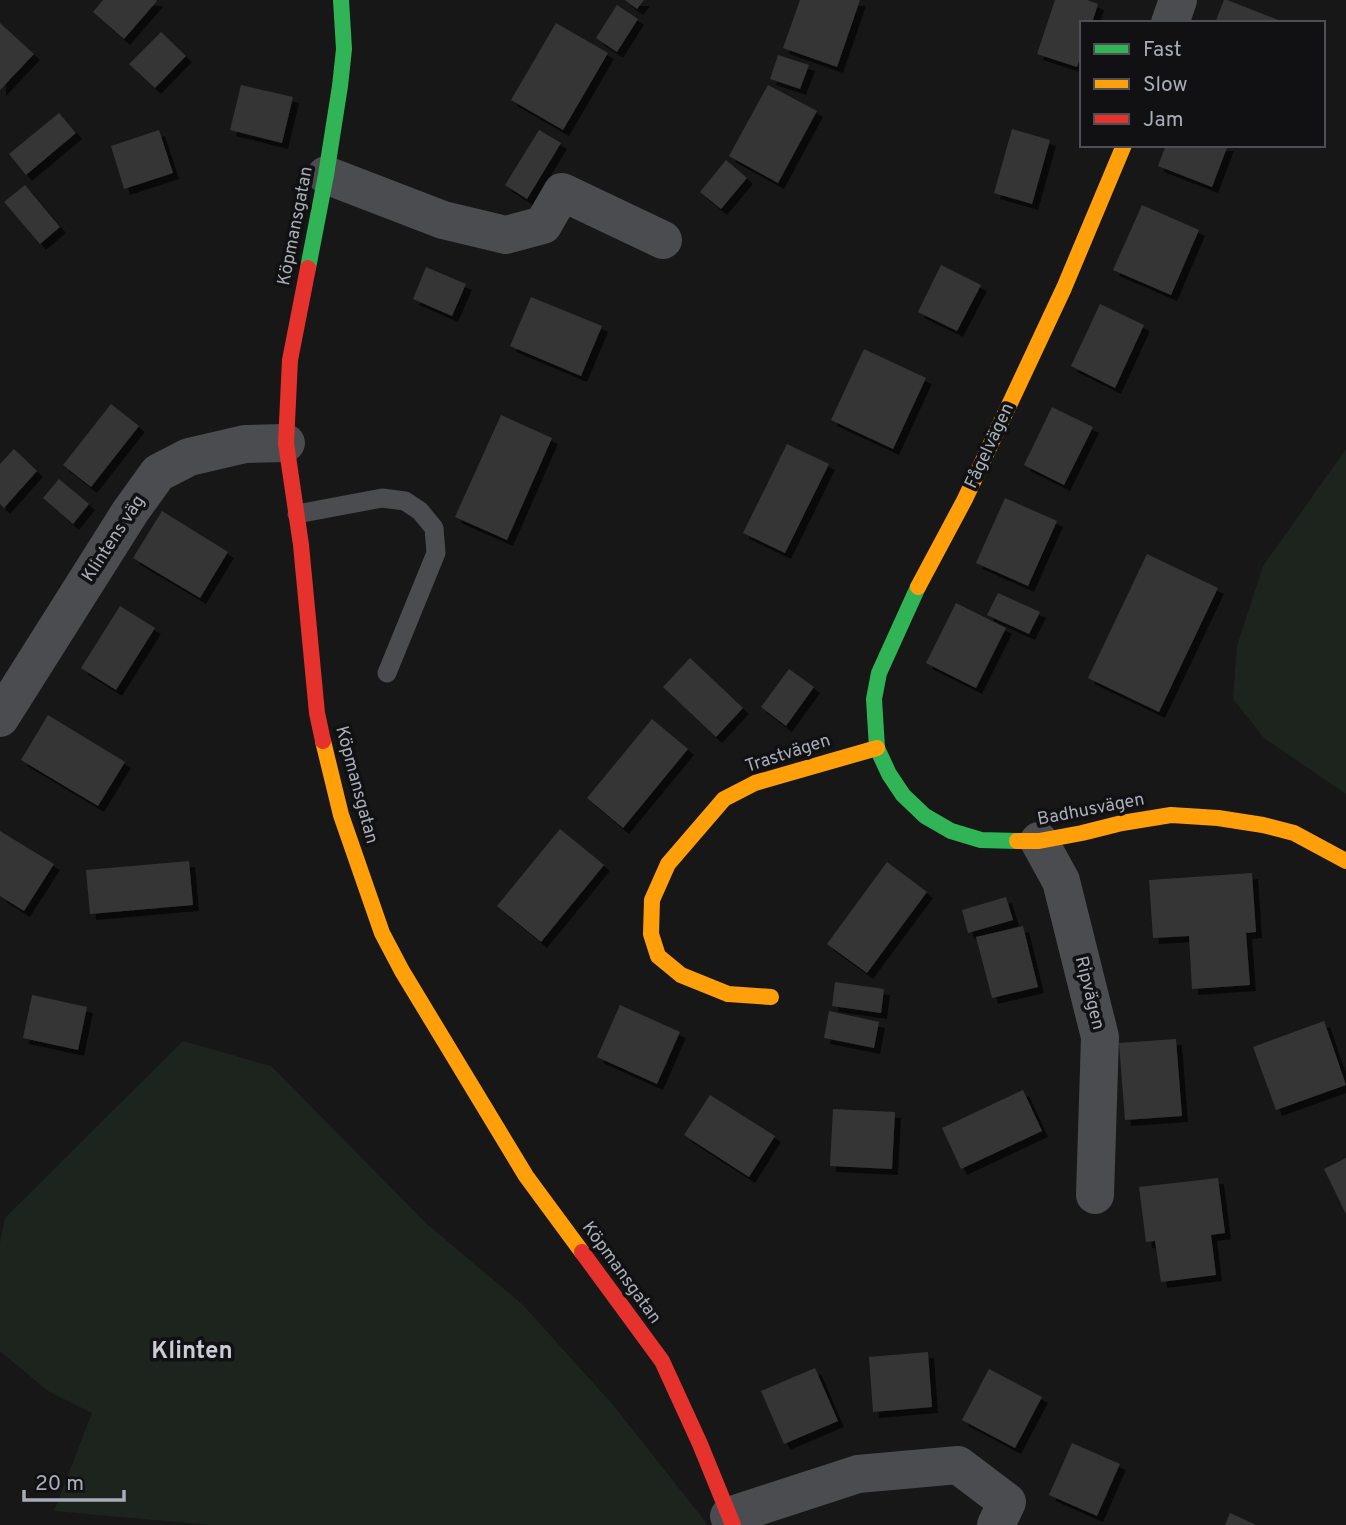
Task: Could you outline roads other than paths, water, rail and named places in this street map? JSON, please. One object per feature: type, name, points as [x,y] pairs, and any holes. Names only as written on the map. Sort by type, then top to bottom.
[{"type":"street","name":"Köpmansgatan","points":[[341,0],[344,49],[340,86],[326,175],[290,360],[286,443],[301,545],[317,713],[341,815],[382,933],[402,971],[526,1176],[662,1361],[701,1444],[731,1520]]},
{"type":"street","points":[[1171,21],[1178,0]]},
{"type":"street","name":"Fågelvägen","points":[[877,748],[874,699],[879,673],[925,571],[965,499],[1064,288],[1123,147]]},
{"type":"street","points":[[326,175],[443,220],[506,234],[544,225],[562,192],[663,240]]},
{"type":"street","name":"Klintens väg","points":[[0,718],[130,512],[158,473],[189,457],[234,446],[286,443]]},
{"type":"street","name":"Badhusvägen","points":[[877,748],[903,796],[925,816],[951,831],[981,840],[1039,841],[1122,823],[1183,815],[1252,823],[1294,833],[1346,860]]},
{"type":"street","name":"Trastvägen","points":[[771,997],[728,993],[681,975],[658,956],[651,934],[652,900],[668,864],[724,799],[755,783],[877,748]]},
{"type":"street","name":"Ripvägen","points":[[1039,841],[1061,881],[1100,1037],[1095,1195]]},
{"type":"street","points":[[731,1520],[858,1474],[958,1465],[1007,1502],[996,1525]]},
{"type":"lane","points":[[297,514],[382,498],[405,501],[420,511],[434,528],[436,553],[387,673]]},
{"type":"district","name":"Klinten","points":[[192,1352]]}]
